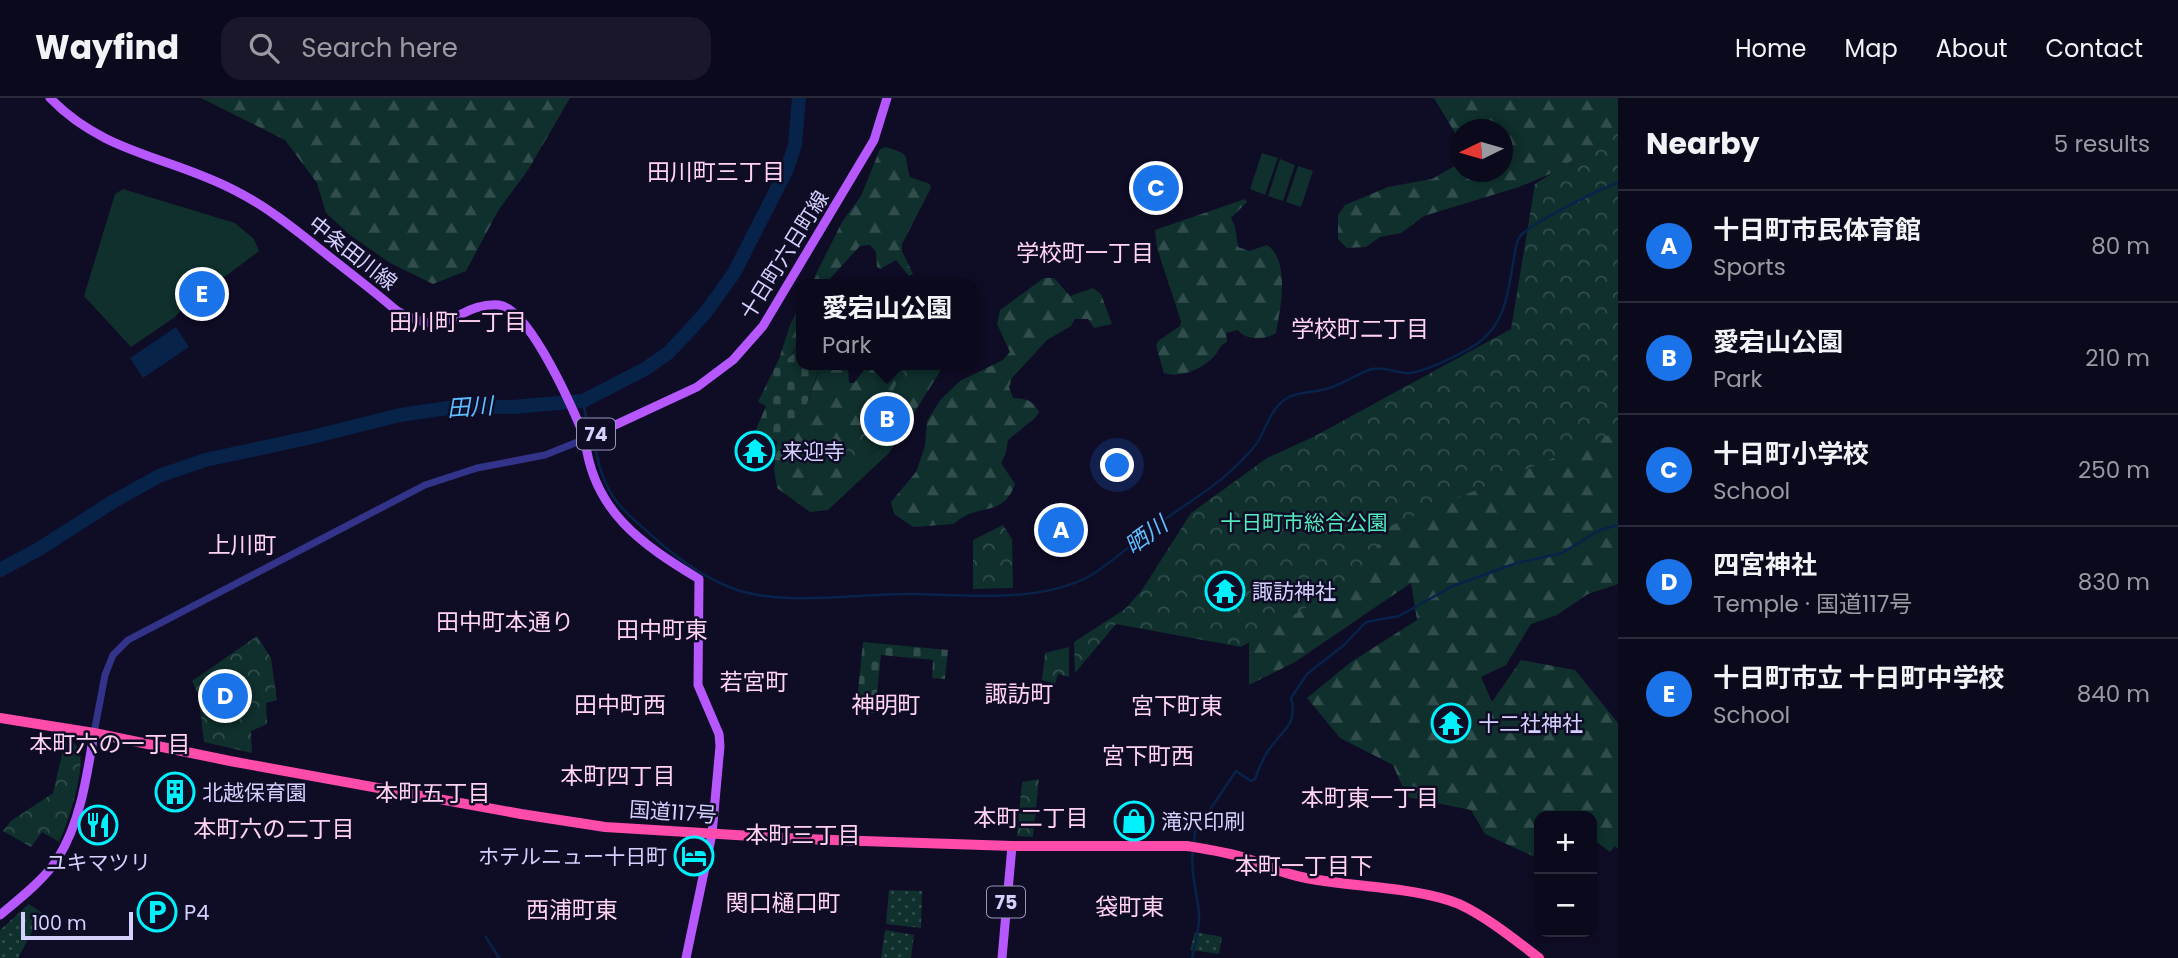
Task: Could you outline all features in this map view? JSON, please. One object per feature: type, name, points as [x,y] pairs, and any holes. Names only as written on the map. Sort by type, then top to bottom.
[{"type":"highway","name":"国道117号","points":[[0,718],[94,733],[230,761],[521,814],[605,827],[1012,846],[1187,846],[1245,858],[1305,878],[1456,903],[1472,911],[1539,958]]},
{"type":"main road","name":"中条田川線","points":[[50,98],[69,117],[92,133],[118,146],[196,173],[251,199],[285,222],[397,311],[415,321],[426,324],[442,322],[485,306],[503,306],[512,310],[553,368],[577,416],[585,439]]},
{"type":"main road","name":"十日町六日町線","points":[[585,439],[697,387],[733,360],[763,326],[874,140],[887,98]]},
{"type":"main road","name":"74","points":[[585,439],[598,489],[623,524],[658,554],[699,579],[698,685],[719,734],[720,746],[712,834]]},
{"type":"main road","points":[[0,915],[57,860],[71,834],[83,794],[94,733]]},
{"type":"main road","points":[[686,958],[712,834]]},
{"type":"main road","name":"75","points":[[1002,958],[1012,846]]},
{"type":"street","points":[[94,733],[105,675],[113,655],[128,640],[425,485],[477,468],[545,455],[585,439]]},
{"type":"green space","points":[[201,98],[570,98],[528,170],[498,211],[466,271],[433,284],[390,263],[350,235],[326,213],[317,183],[285,140]]},
{"type":"green space","points":[[1434,98],[1618,98],[1618,145],[1519,187],[1424,216],[1401,233],[1380,237],[1366,247],[1347,248],[1338,239],[1338,215],[1345,205],[1388,187],[1432,179],[1450,169],[1450,182],[1513,182],[1513,119],[1450,119],[1450,124]]},
{"type":"green space","name":"十日町市総合公園","points":[[1618,131],[1618,431],[1390,526],[1358,576],[1241,647],[1116,624],[1075,673],[1074,642],[1125,609],[1142,590],[1191,513],[1267,458],[1315,436],[1511,329],[1535,184]]},
{"type":"green space","points":[[886,147],[904,154],[910,177],[930,184],[931,188],[902,244],[902,251],[913,274],[909,276],[896,260],[880,269],[877,267],[876,252],[870,245],[860,246],[830,279],[814,279],[842,222],[861,196],[880,149]]},
{"type":"green space","points":[[1262,153],[1278,158],[1265,195],[1250,189]]},
{"type":"green space","points":[[1280,159],[1295,165],[1283,201],[1268,196]]},
{"type":"green space","points":[[1298,166],[1313,171],[1301,207],[1286,202]]},
{"type":"green space","points":[[123,189],[235,223],[254,239],[259,251],[175,317],[131,347],[84,296],[115,194]]},
{"type":"green space","points":[[1245,199],[1247,202],[1231,218],[1238,247],[1249,251],[1267,245],[1279,262],[1282,286],[1276,333],[1256,338],[1246,336],[1238,330],[1226,333],[1227,342],[1206,364],[1178,375],[1164,373],[1156,346],[1158,341],[1180,326],[1181,321],[1157,248],[1155,230]]},
{"type":"green space","points":[[1618,267],[1618,584],[1588,594],[1557,615],[1531,624],[1506,665],[1481,677],[1492,702],[1521,660],[1575,670],[1618,723],[1618,849],[1615,846],[1610,852],[1597,842],[1597,811],[1534,811],[1534,857],[1485,834],[1471,810],[1407,797],[1393,765],[1340,738],[1307,698],[1351,662],[1417,620],[1411,583],[1295,662],[1249,685],[1249,629],[1337,436]]},
{"type":"green space","points":[[1044,278],[1054,278],[1070,296],[1093,288],[1101,294],[1112,324],[1094,328],[1088,319],[1075,319],[1071,326],[1047,340],[1012,378],[1009,387],[1013,398],[1028,400],[1039,412],[1008,440],[1001,463],[1015,484],[1010,495],[996,506],[971,513],[954,524],[913,527],[894,514],[891,502],[916,472],[925,446],[927,421],[941,399],[960,381],[1003,360],[1010,352],[997,324],[1000,310]]},
{"type":"green space","points":[[796,313],[796,347],[787,359],[779,359]]},
{"type":"green space","points":[[796,348],[796,370],[819,370],[805,409],[777,441],[755,432],[766,406],[758,402],[779,359],[787,359]]},
{"type":"green space","points":[[819,370],[848,370],[849,383],[854,383],[864,370],[904,370],[886,405],[868,427],[857,472],[870,455],[891,438],[901,410],[922,370],[941,370],[889,453],[828,510],[810,512],[777,488],[774,469],[777,441],[805,409]]},
{"type":"green space","points":[[904,370],[922,370],[901,410],[891,438],[870,455],[857,472],[851,475],[845,472],[841,462],[843,453],[886,405]]},
{"type":"green space","points":[[1003,525],[1012,539],[1013,588],[973,589],[973,540]]},
{"type":"green space","points":[[257,636],[271,658],[277,700],[266,703],[267,724],[251,731],[252,753],[204,742],[198,694],[192,681]]},
{"type":"green space","points":[[863,642],[948,650],[945,679],[932,678],[933,660],[881,655],[875,713],[856,711]]},
{"type":"green space","points":[[1069,647],[1069,677],[1058,674],[1055,684],[1042,680],[1045,653]]},
{"type":"green space","points":[[66,737],[78,748],[81,762],[71,811],[59,842],[42,832],[31,847],[3,831],[11,821],[53,793]]},
{"type":"green space","points":[[1039,779],[1033,837],[1017,836],[1022,782]]},
{"type":"green space","points":[[889,890],[922,891],[921,928],[886,924]]},
{"type":"green space","points":[[29,904],[42,913],[18,958],[0,958],[0,930]]},
{"type":"green space","points":[[885,930],[914,935],[911,958],[881,958]]},
{"type":"green space","points":[[1195,932],[1222,937],[1219,954],[1190,950]]},
{"type":"water","points":[[176,327],[189,347],[143,378],[130,358]]},
{"type":"waterway","name":"田川","points":[[0,570],[159,476],[205,460],[400,415],[462,406],[512,407],[583,401],[645,369],[668,353],[688,332],[734,273],[787,169],[795,145],[799,98]]},
{"type":"waterway","name":"晒川","points":[[596,452],[604,479],[614,499],[629,515],[697,570],[729,587],[771,597],[795,598],[890,594],[1001,596],[1047,591],[1096,572],[1223,478],[1253,448],[1283,400],[1332,387],[1372,369],[1417,372],[1474,346],[1492,330],[1503,309],[1519,238],[1549,216],[1618,183]]},
{"type":"waterway","name":"晒川","points":[[583,401],[586,417]]},
{"type":"waterway","points":[[1194,844],[1195,832],[1236,771],[1251,781],[1255,779],[1261,763],[1291,720],[1291,698],[1307,674],[1344,645],[1366,622],[1399,616],[1453,586],[1517,563],[1562,553],[1600,530],[1618,525]]},
{"type":"waterway","points":[[1192,958],[1199,919],[1193,851]]},
{"type":"waterway","points":[[486,937],[499,958]]},
{"type":"place","name":"十日町小学校","points":[[1156,188]]},
{"type":"place","name":"十日町市立 十日町中学校","points":[[202,294]]},
{"type":"place","name":"愛宕山公園","points":[[887,419]]},
{"type":"place","name":"来迎寺","points":[[755,451]]},
{"type":"place","name":"十日町市民体育館","points":[[1061,530]]},
{"type":"place","name":"諏訪神社","points":[[1225,591]]},
{"type":"place","name":"四宮神社","points":[[225,696]]},
{"type":"place","name":"十二社神社","points":[[1451,723]]},
{"type":"place","name":"北越保育園","points":[[175,792]]},
{"type":"place","name":"滝沢印刷","points":[[1134,821]]},
{"type":"place","name":"ユキマツリ","points":[[98,825]]},
{"type":"place","name":"ホテルニュー十日町","points":[[694,856]]},
{"type":"place","name":"P4","points":[[157,912]]},
{"type":"district","name":"田川町三丁目","points":[[716,172]]},
{"type":"district","name":"学校町一丁目","points":[[1085,253]]},
{"type":"district","name":"田川町一丁目","points":[[458,322]]},
{"type":"district","name":"学校町二丁目","points":[[1360,329]]},
{"type":"district","name":"上川町","points":[[242,545]]},
{"type":"district","name":"田中町本通り","points":[[505,622]]},
{"type":"district","name":"田中町東","points":[[662,630]]},
{"type":"district","name":"若宮町","points":[[754,682]]},
{"type":"district","name":"諏訪町","points":[[1019,694]]},
{"type":"district","name":"田中町西","points":[[620,705]]},
{"type":"district","name":"神明町","points":[[886,705]]},
{"type":"district","name":"宮下町東","points":[[1177,706]]},
{"type":"district","name":"本町六の一丁目","points":[[110,744]]},
{"type":"district","name":"宮下町西","points":[[1148,756]]},
{"type":"district","name":"本町四丁目","points":[[618,776]]},
{"type":"district","name":"本町五丁目","points":[[433,793]]},
{"type":"district","name":"本町東一丁目","points":[[1370,798]]},
{"type":"district","name":"本町二丁目","points":[[1031,818]]},
{"type":"district","name":"本町六の二丁目","points":[[274,829]]},
{"type":"district","name":"本町三丁目","points":[[803,835]]},
{"type":"district","name":"本町一丁目下","points":[[1304,866]]},
{"type":"district","name":"関口樋口町","points":[[783,903]]},
{"type":"district","name":"袋町東","points":[[1130,907]]},
{"type":"district","name":"西浦町東","points":[[572,910]]}]
